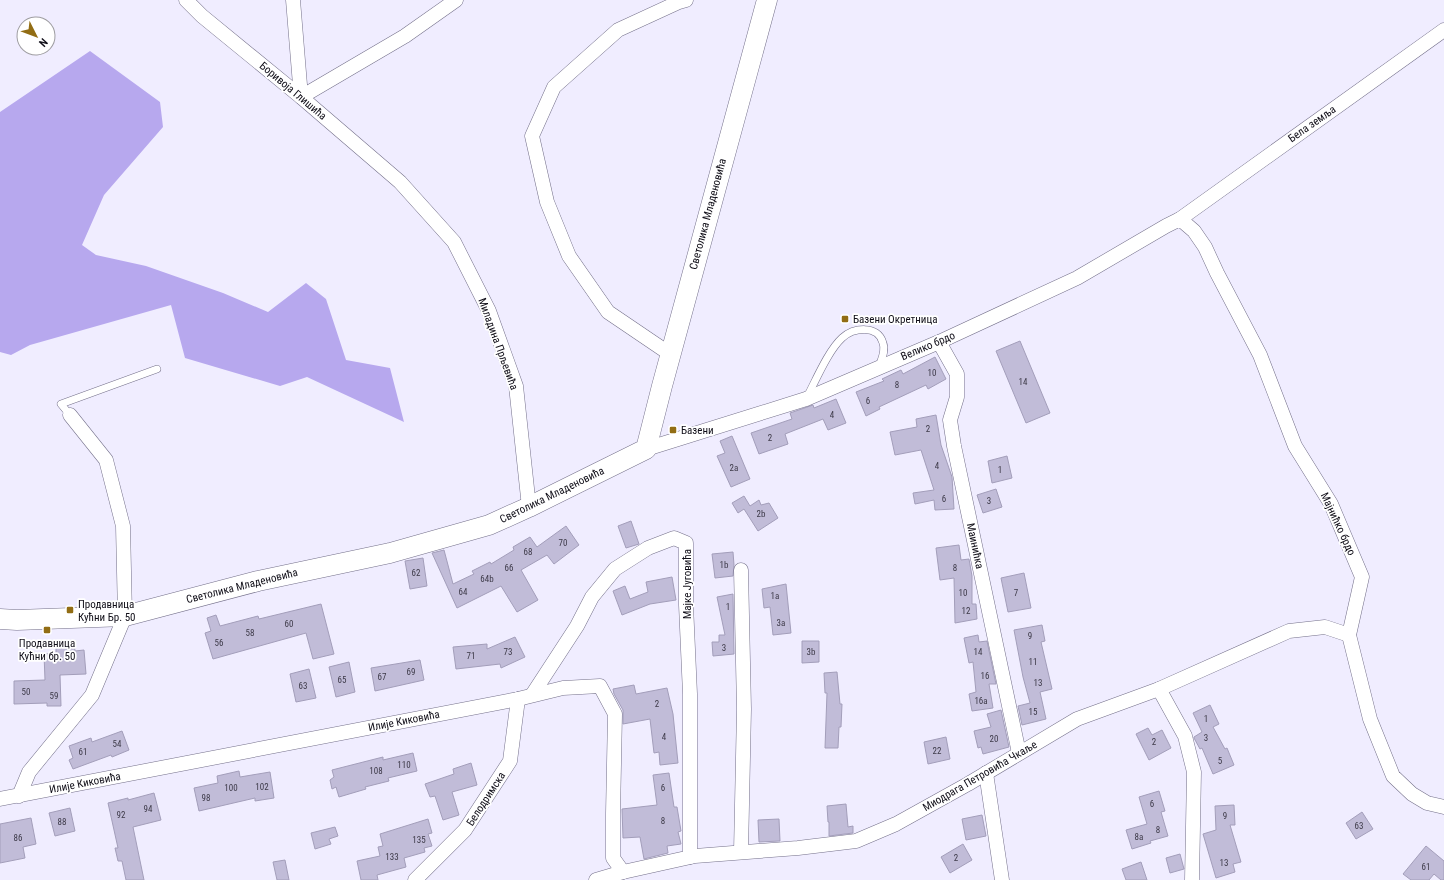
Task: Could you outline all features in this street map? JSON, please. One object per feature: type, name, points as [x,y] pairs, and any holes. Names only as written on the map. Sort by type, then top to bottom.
[{"type":"street","name":"Боривоја Глишића","points":[[186,0],[202,16],[301,97],[400,182]]},
{"type":"street","points":[[293,0],[301,97],[405,36],[456,0]]},
{"type":"street","points":[[670,354],[608,312],[569,256],[547,202],[532,136],[554,87],[618,30],[686,0]]},
{"type":"street","name":"Светолика Младеновића","points":[[0,619],[17,620],[125,616],[258,581],[390,553],[489,525],[529,507],[646,449],[670,354],[767,0]]},
{"type":"street","name":"Бела земља","points":[[1180,219],[1444,30]]},
{"type":"street","name":"Миладина Прљевића","points":[[400,182],[454,242],[489,312],[516,386],[529,507]]},
{"type":"street","name":"Мајнићко брдо","points":[[1180,219],[1194,230],[1205,247],[1260,355],[1295,446],[1331,504],[1362,577],[1349,635],[1370,719],[1393,776],[1412,794],[1427,803],[1444,807]]},
{"type":"street","name":"Велико брдо","points":[[646,449],[806,399],[939,342],[1077,278],[1180,219]]},
{"type":"street","name":"Маинићка","points":[[939,342],[957,374],[957,398],[950,420],[954,446],[1019,753]]},
{"type":"street","points":[[19,796],[29,772],[92,695],[125,616],[123,526],[106,460],[70,415]]},
{"type":"street","name":"Мајке Југовића","points":[[532,696],[577,626],[592,597],[615,570],[648,548],[674,538],[686,543],[686,605],[690,694],[690,856]]},
{"type":"street","points":[[741,570],[744,709],[741,852]]},
{"type":"street","name":"Миодрага Петровића Чкаље","points":[[596,880],[690,856],[856,841],[896,824],[1077,719],[1159,689],[1289,631],[1325,627],[1349,635]]},
{"type":"street","name":"Илије Киковића","points":[[0,799],[518,699],[564,688],[600,686],[615,714],[613,799],[614,858],[623,872]]},
{"type":"street","points":[[1159,689],[1185,736],[1194,772],[1192,880]]},
{"type":"street","name":"Белодримска","points":[[415,880],[465,830],[510,761],[518,699]]},
{"type":"street","points":[[986,773],[1002,880]]},
{"type":"lane","points":[[806,399],[832,350],[841,339],[850,332],[865,330],[874,332],[879,336],[884,347],[878,367]]},
{"type":"lane","points":[[70,415],[61,404],[157,369]]},
{"type":"shaded area","points":[[90,51],[160,102],[163,127],[104,195],[82,245],[96,255],[146,266],[223,293],[268,312],[306,283],[326,299],[346,360],[390,368],[404,422],[307,377],[280,386],[185,358],[171,305],[30,345],[11,355],[0,352],[0,112]]},
{"type":"building","points":[[1020,341],[1050,413],[1026,423],[996,351]]},
{"type":"building","points":[[935,357],[946,379],[928,389],[926,385],[879,407],[880,409],[866,416],[856,392],[884,381],[882,379],[901,370],[903,374]]},
{"type":"building","points":[[836,399],[846,423],[828,430],[823,419],[785,434],[788,444],[759,454],[751,433],[792,419],[790,413],[813,405],[814,408]]},
{"type":"building","points":[[936,415],[941,445],[952,477],[954,509],[935,510],[934,500],[915,504],[913,493],[934,490],[921,450],[895,455],[890,432],[917,427],[916,419]]},
{"type":"building","points":[[732,436],[750,479],[731,487],[717,456],[725,453],[720,441]]},
{"type":"building","points":[[1007,456],[1012,478],[992,483],[988,461]]},
{"type":"building","points":[[996,489],[1002,507],[983,513],[977,495]]},
{"type":"building","points":[[744,496],[750,506],[759,500],[761,505],[769,503],[778,518],[758,531],[744,509],[738,513],[732,503]]},
{"type":"building","points":[[631,521],[639,544],[626,548],[618,526]]},
{"type":"building","points":[[566,526],[579,545],[554,564],[547,555],[521,570],[538,600],[517,612],[501,586],[457,608],[432,553],[444,550],[453,584],[474,574],[472,571],[490,562],[491,564],[514,550],[513,547],[530,537],[537,547]]},
{"type":"building","points":[[959,545],[961,560],[969,559],[972,576],[972,604],[976,604],[977,619],[955,623],[954,578],[940,580],[936,548]]},
{"type":"building","points":[[733,552],[733,576],[715,578],[712,554]]},
{"type":"building","points":[[423,558],[427,586],[410,589],[405,561]]},
{"type":"building","points":[[1024,573],[1031,608],[1008,612],[1001,578]]},
{"type":"building","points":[[672,577],[676,600],[650,604],[622,615],[613,591],[625,586],[630,599],[648,592],[646,582]]},
{"type":"building","points":[[786,584],[791,633],[773,635],[770,607],[764,608],[762,589]]},
{"type":"building","points":[[733,594],[734,654],[713,656],[712,642],[719,642],[719,635],[725,635],[717,597]]},
{"type":"building","points":[[321,604],[334,654],[313,659],[306,633],[213,659],[205,633],[211,631],[207,618],[216,615],[220,626],[258,616],[259,619]]},
{"type":"building","points":[[1042,625],[1045,641],[1041,642],[1052,689],[1040,692],[1046,719],[1022,725],[1018,706],[1030,703],[1023,677],[1014,630]]},
{"type":"building","points":[[978,635],[979,642],[987,641],[996,684],[989,684],[993,708],[972,711],[969,694],[976,692],[973,662],[969,663],[964,638]]},
{"type":"building","points":[[515,637],[525,657],[501,668],[500,664],[456,669],[453,647],[487,644],[487,649]]},
{"type":"building","points":[[802,641],[819,641],[819,662],[802,663]]},
{"type":"building","points":[[74,643],[75,651],[84,650],[86,674],[60,675],[61,706],[47,706],[47,703],[14,704],[14,681],[45,680],[44,654],[56,653],[56,644]]},
{"type":"building","points":[[420,660],[424,680],[375,691],[371,668]]},
{"type":"building","points":[[349,662],[355,692],[336,697],[329,667]]},
{"type":"building","points":[[309,669],[316,698],[296,702],[290,674]]},
{"type":"building","points":[[837,672],[840,704],[842,704],[838,748],[825,748],[827,693],[825,693],[824,673]]},
{"type":"building","points":[[634,685],[636,694],[667,688],[673,714],[678,763],[660,765],[659,752],[654,753],[650,719],[623,724],[623,710],[614,694],[613,689]]},
{"type":"building","points":[[1210,705],[1219,724],[1213,727],[1225,749],[1227,748],[1234,765],[1213,774],[1202,748],[1200,749],[1194,738],[1202,732],[1193,713]]},
{"type":"building","points":[[1001,710],[1009,747],[983,754],[981,747],[978,748],[974,731],[991,727],[987,714]]},
{"type":"building","points":[[1148,728],[1152,735],[1162,730],[1171,748],[1149,760],[1136,734]]},
{"type":"building","points":[[122,731],[129,750],[73,769],[69,760],[73,758],[69,746],[91,738],[92,742]]},
{"type":"building","points":[[946,737],[950,759],[928,764],[924,742]]},
{"type":"building","points":[[413,753],[417,771],[388,778],[389,781],[365,787],[366,789],[339,797],[336,787],[332,789],[330,780],[334,777],[332,770],[383,757],[383,760]]},
{"type":"building","points":[[471,763],[477,785],[452,792],[459,815],[443,820],[435,796],[430,797],[425,784],[454,774],[453,769]]},
{"type":"building","points":[[239,771],[240,777],[270,772],[274,798],[255,801],[255,798],[199,811],[194,788],[218,783],[217,776]]},
{"type":"building","points":[[669,773],[674,807],[677,807],[681,831],[678,832],[681,844],[667,846],[668,853],[644,859],[640,837],[623,838],[622,809],[657,805],[653,775]]},
{"type":"building","points":[[1159,791],[1165,811],[1161,812],[1168,836],[1150,841],[1151,843],[1132,849],[1126,830],[1147,824],[1139,797]]},
{"type":"building","points":[[154,793],[161,820],[133,827],[144,880],[126,880],[122,861],[118,861],[115,848],[118,848],[108,803],[128,798],[128,800]]},
{"type":"building","points":[[846,804],[848,827],[853,826],[853,833],[829,836],[827,806]]},
{"type":"building","points":[[1234,805],[1235,825],[1230,825],[1241,862],[1233,864],[1235,872],[1216,878],[1203,834],[1216,830],[1215,806]]},
{"type":"building","points":[[70,808],[75,831],[55,836],[49,813]]},
{"type":"building","points":[[1362,812],[1373,829],[1356,839],[1346,823]]},
{"type":"building","points":[[982,815],[986,836],[966,840],[962,819]]},
{"type":"building","points":[[31,818],[36,844],[23,847],[25,858],[0,863],[0,824]]},
{"type":"building","points":[[428,819],[432,833],[428,834],[432,846],[424,848],[425,852],[404,858],[406,867],[377,875],[378,880],[361,880],[357,861],[380,856],[378,847],[383,846],[380,834]]},
{"type":"building","points":[[779,819],[780,841],[759,842],[758,820]]},
{"type":"building","points":[[335,827],[338,836],[329,839],[331,844],[315,849],[311,833]]},
{"type":"building","points":[[963,844],[972,860],[950,873],[941,857]]},
{"type":"building","points":[[1426,846],[1444,861],[1444,880],[1441,880],[1434,874],[1429,880],[1411,880],[1403,874]]},
{"type":"building","points":[[1180,854],[1184,869],[1170,873],[1166,858]]},
{"type":"building","points":[[285,860],[289,880],[277,880],[273,862]]},
{"type":"building","points":[[1141,862],[1147,880],[1126,880],[1122,869]]},
{"type":"place","name":"Базени Окретница","points":[[845,319]]},
{"type":"place","name":"Базени","points":[[673,430]]},
{"type":"place","name":"Продавница Кућни Бр. 50","points":[[70,610]]},
{"type":"place","name":"Продавница Кућни бр. 50","points":[[47,630]]}]
